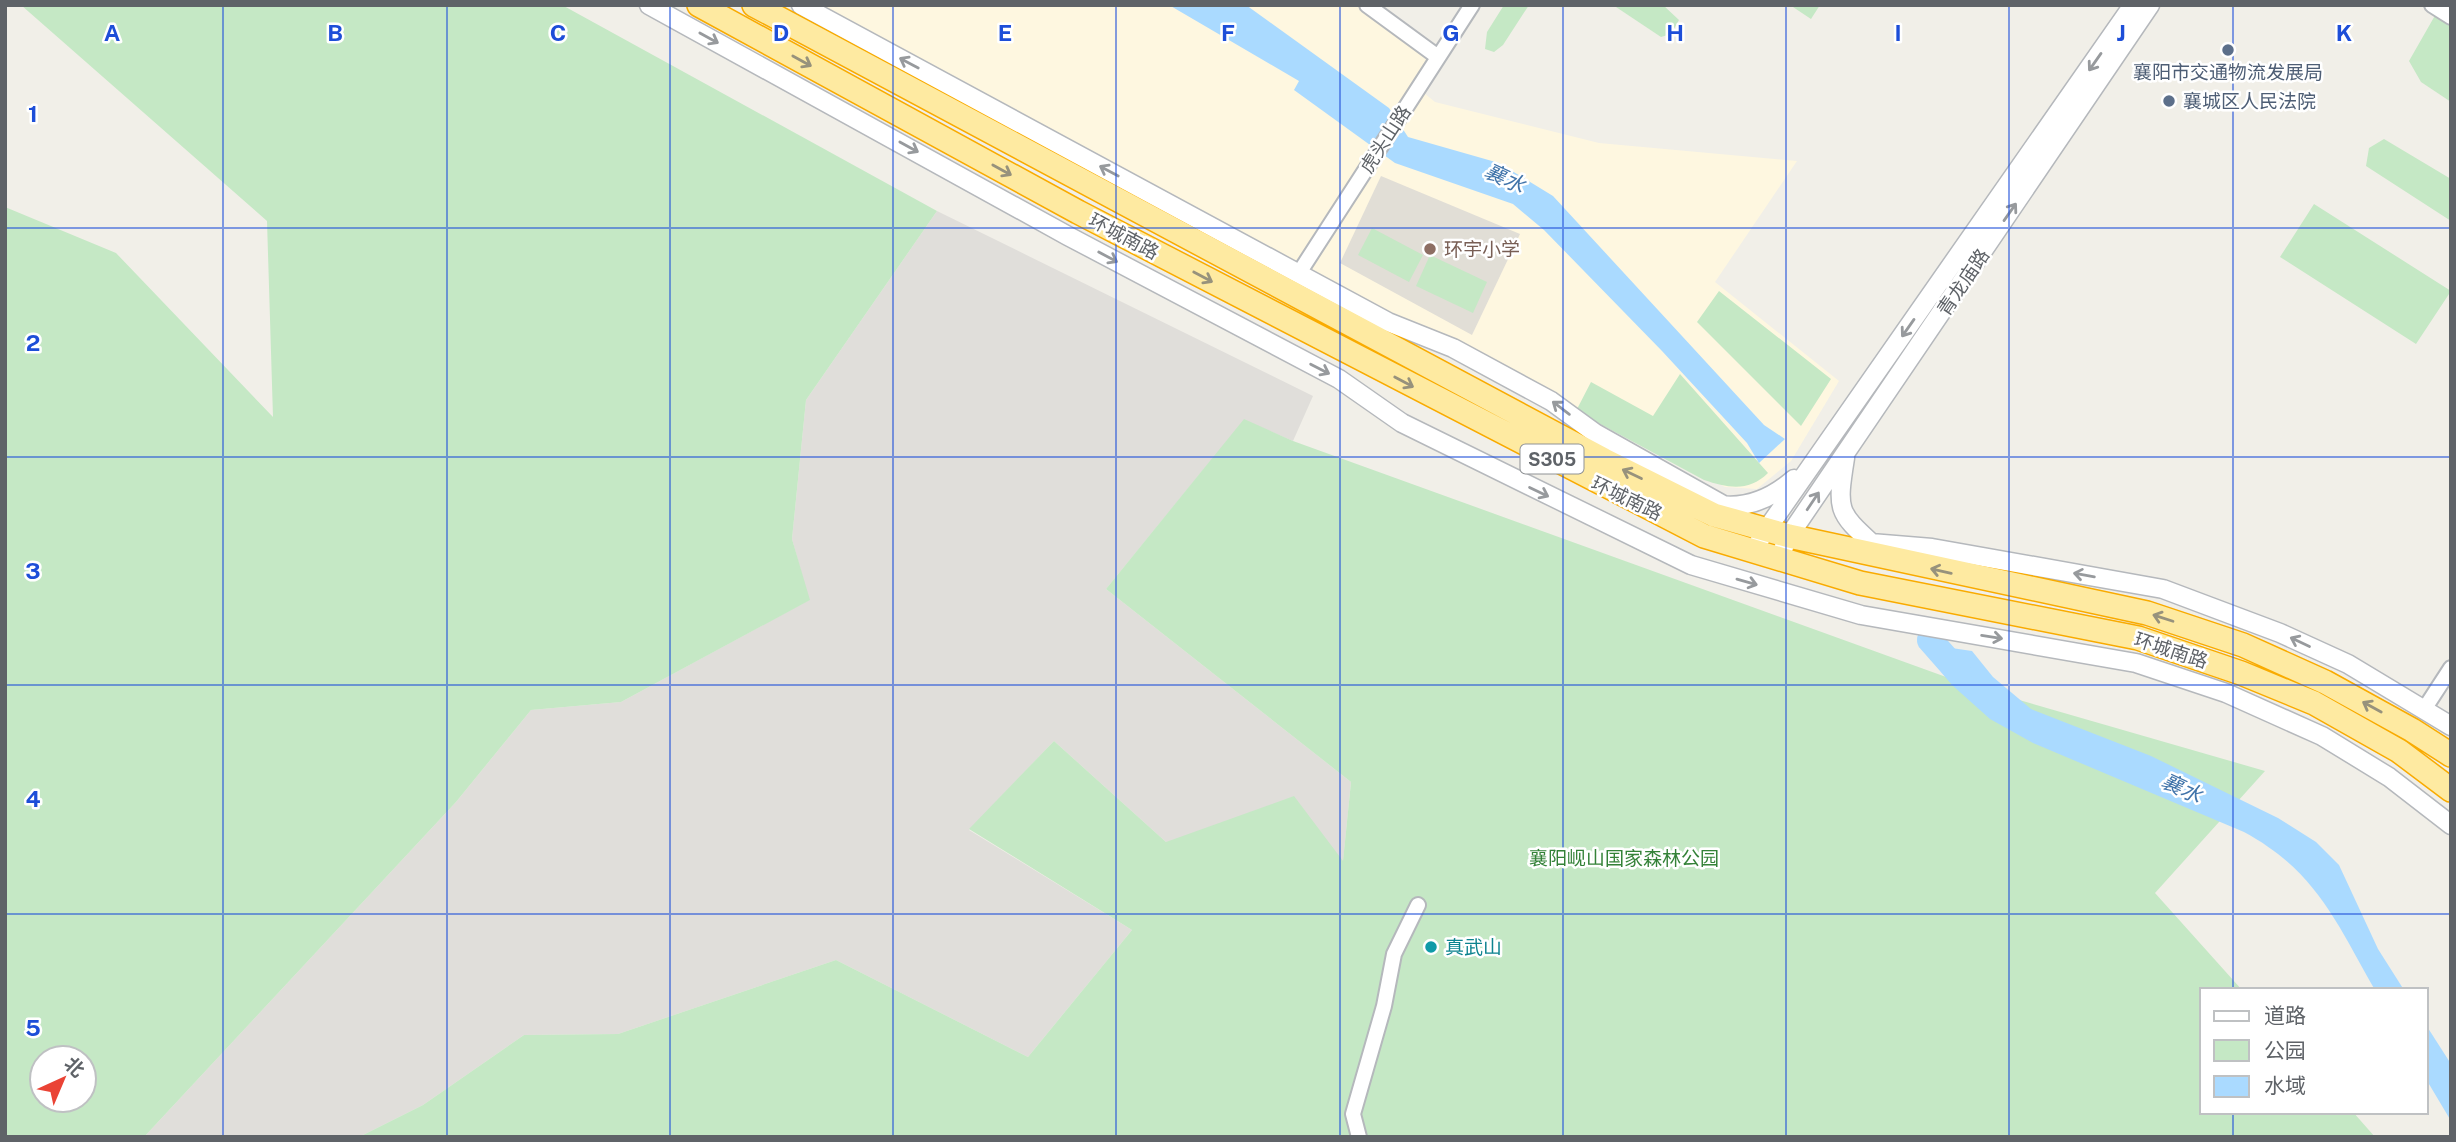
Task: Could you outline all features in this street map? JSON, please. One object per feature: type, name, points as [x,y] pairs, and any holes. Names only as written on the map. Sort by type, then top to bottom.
[{"type":"highway","name":"环城南路","points":[[699,5],[1078,212],[1704,536],[1860,583],[2138,638],[2241,673],[2314,703],[2399,751],[2451,790]]},
{"type":"highway","name":"环城南路","points":[[754,5],[1293,282],[1714,514],[1789,536],[2159,617],[2255,650],[2325,682],[2451,755]]},
{"type":"street","points":[[649,5],[1339,379],[1402,423],[1691,565],[1861,615],[2047,645],[2136,663],[2268,709],[2322,736],[2384,774],[2451,825]]},
{"type":"street","points":[[801,5],[1293,282],[1453,348],[1551,401],[1595,433],[1725,506]]},
{"type":"street","points":[[1367,5],[1438,57]]},
{"type":"street","name":"虎头山路","points":[[1293,282],[1472,5]]},
{"type":"street","name":"青龙庙路","points":[[1754,552],[1766,528],[2133,5]]},
{"type":"street","name":"青龙庙路","points":[[1777,559],[1789,536],[2150,5]]},
{"type":"street","points":[[2432,5],[2451,17]]},
{"type":"street","points":[[1259,338],[1293,282]]},
{"type":"street","points":[[1846,453],[1839,504],[1849,523],[1889,559]]},
{"type":"street","points":[[1677,496],[1725,506],[1753,503],[1778,493],[1814,461]]},
{"type":"street","points":[[1871,543],[1932,548],[2163,589],[2291,638],[2348,664],[2426,708],[2451,726]]},
{"type":"street","points":[[2384,774],[2451,668]]},
{"type":"street","points":[[1359,1137],[1353,1114],[1384,1006],[1394,954],[1418,905]]},
{"type":"shaded area","points":[[800,5],[1367,5],[1438,57],[1418,88],[1435,102],[1599,143],[1797,161],[1715,282],[1839,381],[1791,461],[1757,489],[1725,487]]},
{"type":"shaded area","name":"环宇小学","points":[[1381,176],[1520,234],[1472,335],[1340,263]]},
{"type":"shaded area","points":[[937,211],[1313,396],[1293,441],[1244,420],[1106,589],[1351,782],[1343,862],[1166,842],[1054,741],[969,830],[1132,930],[1028,1057],[836,960],[618,1034],[524,1035],[423,1105],[359,1137],[144,1137],[456,802],[531,710],[621,702],[809,600],[792,539],[806,400]]},
{"type":"green space","points":[[21,5],[562,5],[937,211],[806,400],[792,539],[810,600],[621,702],[531,710],[456,802],[144,1137],[5,1137],[5,207],[116,253],[273,417],[267,221]]},
{"type":"green space","points":[[1504,5],[1529,5],[1503,45],[1494,52],[1485,49],[1487,32]]},
{"type":"green space","points":[[1613,5],[1663,5],[1679,20],[1671,34],[1661,37]]},
{"type":"green space","points":[[1790,5],[1820,5],[1811,19]]},
{"type":"green space","points":[[2441,5],[2451,5],[2451,102],[2421,82],[2409,61]]},
{"type":"green space","points":[[2384,139],[2451,179],[2451,221],[2366,166],[2369,148]]},
{"type":"green space","points":[[2314,204],[2451,291],[2416,344],[2280,257]]},
{"type":"green space","points":[[1372,228],[1423,255],[1409,282],[1358,255]]},
{"type":"green space","points":[[1430,255],[1487,282],[1473,313],[1416,286]]},
{"type":"green space","points":[[1719,291],[1831,379],[1801,426],[1697,322]]},
{"type":"green space","points":[[1680,374],[1768,473],[1761,479],[1738,487],[1704,480],[1576,411],[1591,382],[1653,416]]},
{"type":"green space","name":"襄阳岘山国家森林公园","points":[[1244,419],[1293,441],[1971,686],[2265,771],[2155,893],[2240,988],[2200,988],[2200,1114],[2355,1114],[2375,1137],[359,1137],[423,1105],[524,1035],[618,1034],[836,960],[1028,1057],[1132,930],[969,829],[1054,741],[1166,842],[1294,796],[1343,861],[1351,782],[1106,589]]},
{"type":"water","name":"襄水","points":[[1169,5],[1246,5],[1389,108],[1408,137],[1499,163],[1553,196],[1764,425],[1785,439],[1759,463],[1747,443],[1662,351],[1544,230],[1513,204],[1395,163],[1294,90],[1299,81]]},
{"type":"water","name":"襄水","points":[[1924,644],[1972,651],[1993,677],[2031,709],[2151,756],[2278,818],[2316,842],[2339,865],[2378,949],[2403,988],[2374,988],[2322,900],[2307,881],[2269,847],[2244,832],[2033,743],[1990,719],[1952,685],[1927,654]]},
{"type":"water","points":[[2428,1028],[2451,1064],[2451,1121],[2428,1082]]},
{"type":"waterway","name":"襄水","points":[[1930,640],[1959,673]]},
{"type":"place","name":"襄阳市交通物流发展局","points":[[2228,50]]},
{"type":"place","name":"襄城区人民法院","points":[[2169,101]]},
{"type":"place","name":"环宇小学","points":[[1430,249]]},
{"type":"place","name":"真武山","points":[[1431,947]]}]
